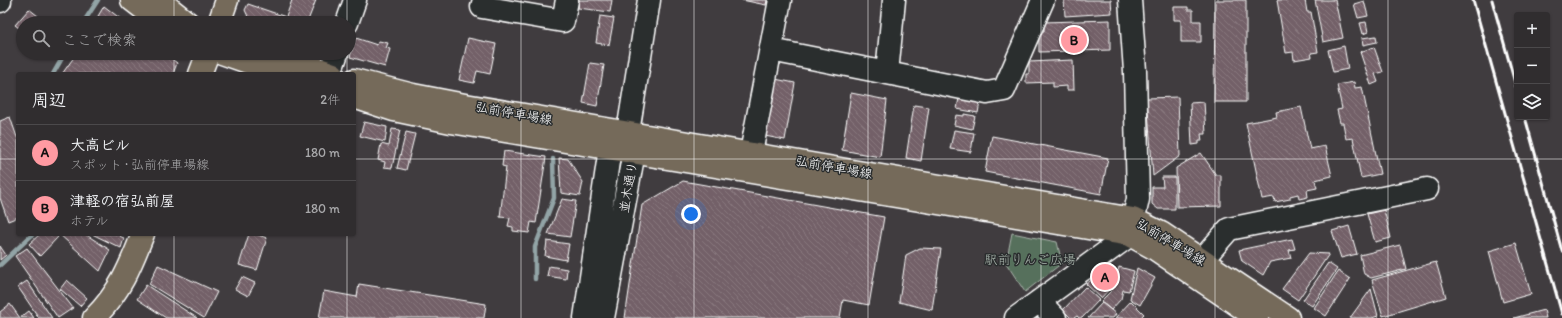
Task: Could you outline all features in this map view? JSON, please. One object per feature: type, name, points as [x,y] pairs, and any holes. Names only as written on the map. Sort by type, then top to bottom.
[{"type":"main road","points":[[132,0],[153,16]]},
{"type":"main road","points":[[159,0],[179,16]]},
{"type":"main road","points":[[221,16],[227,0]]},
{"type":"main road","points":[[201,72],[205,60]]},
{"type":"main road","points":[[242,60],[276,72]]},
{"type":"main road","points":[[293,60],[326,72]]},
{"type":"main road","name":"弘前停車場線","points":[[356,81],[413,95],[465,105],[751,153],[1161,233],[1288,318]]},
{"type":"main road","name":"弘前停車場線","points":[[356,99],[394,110],[451,122],[634,152],[1131,227],[1152,247],[1257,318]]},
{"type":"main road","points":[[94,318],[106,306],[120,286],[142,236]]},
{"type":"street","points":[[349,16],[355,0]]},
{"type":"street","points":[[484,0],[482,7],[564,21],[567,0]]},
{"type":"street","points":[[628,132],[649,0]]},
{"type":"street","points":[[751,153],[780,0]]},
{"type":"street","points":[[887,73],[894,0]]},
{"type":"street","points":[[771,50],[987,93],[1004,90],[1043,0]]},
{"type":"street","points":[[1016,318],[1039,302],[1131,227],[1138,199],[1135,71],[1130,0]]},
{"type":"street","points":[[332,72],[335,60]]},
{"type":"street","name":"並木通り","points":[[584,318],[610,148],[628,132],[634,152],[603,318]]},
{"type":"street","points":[[1202,260],[1229,229],[1427,189]]},
{"type":"street","points":[[1039,302],[1055,318]]},
{"type":"green space","name":"駅前りんご広場","points":[[1012,233],[1057,242],[1062,263],[1025,292],[1006,263]]},
{"type":"building","points":[[292,0],[316,0],[310,16],[286,16]]},
{"type":"building","points":[[579,0],[612,0],[610,12],[578,8]]},
{"type":"building","points":[[742,0],[767,0],[766,5]]},
{"type":"building","points":[[1064,0],[1111,0],[1112,13],[1065,16]]},
{"type":"building","points":[[1215,0],[1246,0],[1246,102],[1214,102]]},
{"type":"building","points":[[1277,0],[1305,0],[1307,12],[1311,12],[1318,52],[1311,53],[1312,57],[1294,60],[1293,52],[1286,53]]},
{"type":"building","points":[[1315,0],[1335,0],[1343,38],[1323,42]]},
{"type":"building","points":[[1364,1],[1368,16],[1358,18],[1354,4]]},
{"type":"building","points":[[248,4],[283,16],[248,16],[245,10]]},
{"type":"building","points":[[104,6],[117,16],[98,16]]},
{"type":"building","points":[[1174,7],[1188,7],[1188,10],[1193,10],[1193,21],[1201,21],[1201,42],[1181,42],[1181,20],[1174,20]]},
{"type":"building","points":[[29,9],[38,16],[23,16]]},
{"type":"building","points":[[600,16],[614,18],[609,45],[596,43]]},
{"type":"building","points":[[1110,20],[1110,50],[1039,52],[1039,31],[1044,31],[1044,22]]},
{"type":"building","points":[[1366,22],[1368,32],[1363,34],[1360,23]]},
{"type":"building","points":[[1376,36],[1377,42],[1363,45],[1362,38]]},
{"type":"building","points":[[356,38],[377,45],[379,41],[388,43],[386,48],[390,49],[385,67],[356,59]]},
{"type":"building","points":[[468,38],[496,44],[490,74],[477,71],[474,83],[459,80]]},
{"type":"building","points":[[1344,46],[1348,69],[1333,72],[1328,50]]},
{"type":"building","points":[[1374,47],[1383,72],[1375,74],[1378,82],[1371,85],[1360,52]]},
{"type":"building","points":[[72,60],[173,60],[177,63],[174,72],[63,72]]},
{"type":"building","points":[[1073,60],[1074,90],[1067,90],[1067,86],[1053,87],[1053,82],[1026,83],[1026,74],[1029,74],[1029,62]]},
{"type":"building","points":[[590,63],[604,65],[597,106],[583,103]]},
{"type":"building","points":[[775,79],[795,83],[785,140],[765,136]]},
{"type":"building","points":[[1354,82],[1355,88],[1362,87],[1380,174],[1361,178],[1353,138],[1346,139],[1343,123],[1340,123],[1337,110],[1342,109],[1337,85]]},
{"type":"building","points":[[851,93],[887,100],[880,157],[842,150]]},
{"type":"building","points":[[1178,97],[1180,156],[1153,176],[1147,98]]},
{"type":"building","points":[[959,98],[980,102],[978,113],[957,109]]},
{"type":"building","points":[[1204,102],[1206,134],[1201,134],[1202,141],[1199,141],[1199,144],[1192,145],[1190,103]]},
{"type":"building","points":[[914,105],[929,107],[921,161],[906,158]]},
{"type":"building","points":[[1301,107],[1310,149],[1325,146],[1332,176],[1315,180],[1317,188],[1307,190],[1308,197],[1299,199],[1298,194],[1290,196],[1290,199],[1275,202],[1274,197],[1262,199],[1246,123],[1277,117],[1276,112]]},
{"type":"building","points":[[964,114],[975,116],[972,129],[954,125],[956,115],[964,116]]},
{"type":"building","points":[[10,117],[16,134],[16,218],[8,221],[0,198],[0,121]]},
{"type":"building","points":[[364,122],[387,127],[385,142],[360,136]]},
{"type":"building","points":[[392,129],[400,130],[392,168],[384,167],[385,162],[378,160],[381,144],[389,146]]},
{"type":"building","points":[[954,130],[974,133],[971,152],[950,149]]},
{"type":"building","points":[[406,132],[415,134],[406,170],[397,168]]},
{"type":"building","points":[[992,136],[1108,158],[1101,194],[985,172]]},
{"type":"building","points":[[504,151],[546,157],[536,223],[531,222],[529,233],[513,231],[513,227],[508,226],[510,218],[500,217],[506,167],[502,166]]},
{"type":"building","points":[[1201,153],[1216,175],[1221,175],[1221,206],[1177,207],[1176,168]]},
{"type":"building","points":[[559,158],[568,159],[583,182],[580,196],[561,193]]},
{"type":"building","points":[[1162,177],[1175,177],[1175,209],[1158,209],[1152,204],[1152,187],[1163,187]]},
{"type":"building","points":[[683,181],[884,217],[869,305],[843,300],[840,318],[625,318],[642,205]]},
{"type":"building","points":[[562,199],[576,201],[570,237],[548,234]]},
{"type":"building","points":[[1384,210],[1391,238],[1375,242],[1367,214]]},
{"type":"building","points":[[1349,226],[1357,254],[1341,258],[1332,231]]},
{"type":"building","points":[[38,236],[58,237],[40,256],[29,244]]},
{"type":"building","points":[[61,236],[88,236],[110,250],[100,271]]},
{"type":"building","points":[[96,236],[119,236],[124,238],[121,248]]},
{"type":"building","points":[[248,236],[261,236],[267,238],[257,270],[239,265]]},
{"type":"building","points":[[1292,239],[1295,249],[1289,250],[1291,258],[1270,262],[1263,275],[1242,261],[1239,250]]},
{"type":"building","points":[[547,241],[569,244],[566,260],[545,256]]},
{"type":"building","points":[[1516,243],[1531,294],[1503,302],[1489,251]]},
{"type":"building","points":[[1400,245],[1406,269],[1371,278],[1364,274],[1360,255]]},
{"type":"building","points":[[0,246],[6,255],[0,260]]},
{"type":"building","points":[[27,248],[73,308],[58,318],[15,256]]},
{"type":"building","points":[[920,248],[941,249],[932,310],[899,302],[906,255]]},
{"type":"building","points":[[1309,253],[1329,254],[1298,300],[1282,289]]},
{"type":"building","points":[[1436,262],[1446,297],[1383,316],[1372,280]]},
{"type":"building","points":[[1328,263],[1337,269],[1312,306],[1303,300]]},
{"type":"building","points":[[158,265],[217,292],[204,318],[149,284]]},
{"type":"building","points":[[549,266],[567,269],[566,279],[547,276]]},
{"type":"building","points":[[1119,267],[1134,271],[1129,291],[1123,290],[1121,299],[1111,310],[1101,301],[1114,288]]},
{"type":"building","points":[[1109,268],[1116,270],[1112,286],[1101,298],[1086,284]]},
{"type":"building","points":[[1137,268],[1155,278],[1140,305],[1130,299]]},
{"type":"building","points":[[1338,271],[1350,279],[1326,316],[1314,308]]},
{"type":"building","points":[[242,277],[255,283],[248,296],[235,289]]},
{"type":"building","points":[[67,280],[87,298],[80,306],[60,289]]},
{"type":"building","points":[[27,281],[52,318],[39,318],[18,287]]},
{"type":"building","points":[[359,284],[486,304],[484,318],[319,318],[324,291],[357,297]]},
{"type":"building","points":[[146,285],[197,318],[166,318],[137,299]]},
{"type":"building","points":[[1085,287],[1099,300],[1082,318],[1077,316],[1071,318],[1063,310]]},
{"type":"building","points":[[1371,289],[1378,316],[1372,318],[1350,318]]},
{"type":"building","points":[[1131,301],[1144,314],[1140,318],[1115,318]]},
{"type":"building","points":[[1102,303],[1116,314],[1113,318],[1088,318]]},
{"type":"building","points":[[10,304],[20,318],[0,318],[0,312]]},
{"type":"building","points":[[1544,310],[1546,318],[1514,318],[1540,311]]},
{"type":"building","points":[[29,311],[34,318],[20,318]]},
{"type":"waterway","points":[[88,16],[98,0]]},
{"type":"waterway","points":[[54,72],[61,60]]},
{"type":"waterway","points":[[535,279],[535,247],[554,198],[553,159]]},
{"type":"waterway","points":[[0,265],[31,236]]},
{"type":"railway","points":[[1473,0],[1562,314]]},
{"type":"railway","points":[[1492,0],[1515,84]]},
{"type":"railway","points":[[1526,120],[1562,251]]},
{"type":"place","name":"津軽の宿弘前屋","points":[[1074,40]]},
{"type":"place","name":"大高ビル","points":[[1105,277]]}]
